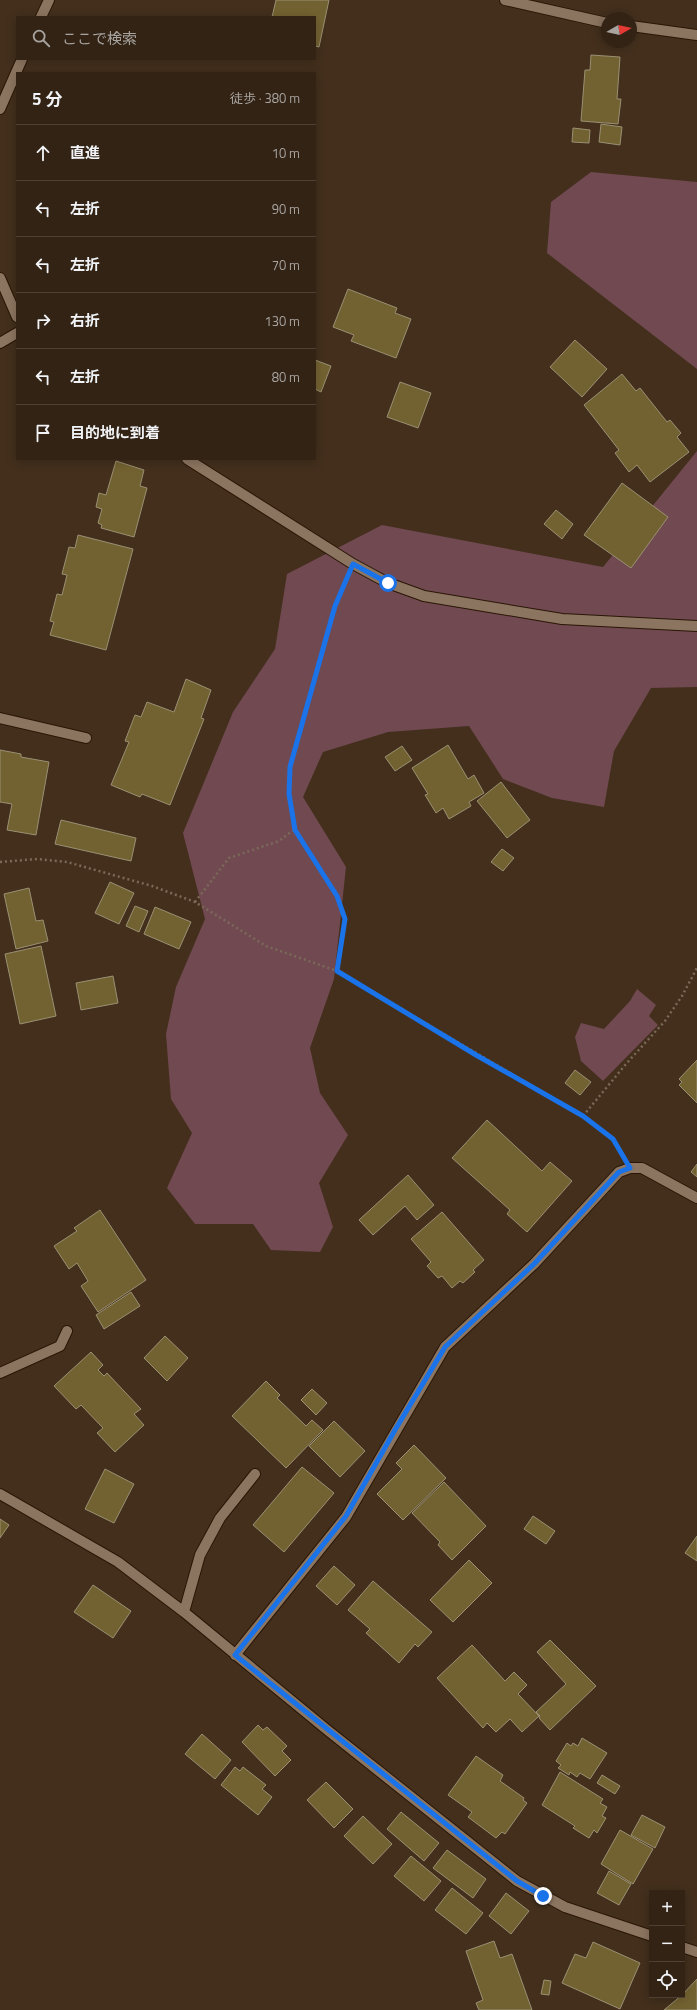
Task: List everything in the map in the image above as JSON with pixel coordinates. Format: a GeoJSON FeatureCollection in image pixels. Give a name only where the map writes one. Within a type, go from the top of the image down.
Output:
{"type":"FeatureCollection","features":[{"type":"Feature","properties":{"kind":"street"},"geometry":{"type":"LineString","coordinates":[[41,16],[49,0]]}},
{"type":"Feature","properties":{"kind":"street"},"geometry":{"type":"LineString","coordinates":[[505,0],[601,22]]}},
{"type":"Feature","properties":{"kind":"street"},"geometry":{"type":"LineString","coordinates":[[637,27],[697,35]]}},
{"type":"Feature","properties":{"kind":"street"},"geometry":{"type":"LineString","coordinates":[[16,72],[22,60]]}},
{"type":"Feature","properties":{"kind":"street"},"geometry":{"type":"LineString","coordinates":[[0,109],[16,73]]}},
{"type":"Feature","properties":{"kind":"street"},"geometry":{"type":"LineString","coordinates":[[0,278],[16,315]]}},
{"type":"Feature","properties":{"kind":"street"},"geometry":{"type":"LineString","coordinates":[[0,343],[16,334]]}},
{"type":"Feature","properties":{"kind":"street"},"geometry":{"type":"LineString","coordinates":[[190,460],[353,564],[388,583],[424,596],[562,619],[697,626]]}},
{"type":"Feature","properties":{"kind":"street"},"geometry":{"type":"LineString","coordinates":[[0,718],[86,738]]}},
{"type":"Feature","properties":{"kind":"street"},"geometry":{"type":"LineString","coordinates":[[235,1655],[346,1516],[445,1347],[534,1264],[619,1172],[630,1168],[642,1168],[697,1198]]}},
{"type":"Feature","properties":{"kind":"street"},"geometry":{"type":"LineString","coordinates":[[0,1373],[60,1346],[67,1331]]}},
{"type":"Feature","properties":{"kind":"street"},"geometry":{"type":"LineString","coordinates":[[184,1612],[200,1555],[220,1518],[255,1474]]}},
{"type":"Feature","properties":{"kind":"street"},"geometry":{"type":"LineString","coordinates":[[0,1494],[118,1562],[184,1612],[235,1655],[517,1881],[565,1907],[649,1935]]}},
{"type":"Feature","properties":{"kind":"street"},"geometry":{"type":"LineString","coordinates":[[685,1948],[697,1952]]}},
{"type":"Feature","properties":{"kind":"path"},"geometry":{"type":"LineString","coordinates":[[337,971],[345,919],[337,896],[295,830],[289,794],[290,767],[335,606],[353,564]]}},
{"type":"Feature","properties":{"kind":"path"},"geometry":{"type":"LineString","coordinates":[[195,902],[229,858],[279,841],[295,830]]}},
{"type":"Feature","properties":{"kind":"path"},"geometry":{"type":"LineString","coordinates":[[0,862],[37,858],[67,862],[152,886],[195,902],[266,946],[337,971],[476,1055],[583,1116],[613,1139],[630,1168]]}},
{"type":"Feature","properties":{"kind":"path"},"geometry":{"type":"LineString","coordinates":[[583,1116],[626,1064],[665,1021],[682,996],[697,968]]}},
{"type":"Feature","properties":{"kind":"shaded area"},"geometry":{"type":"Polygon","coordinates":[[[591,172],[697,182],[697,369],[547,253],[551,202],[591,172]]]}},
{"type":"Feature","properties":{"kind":"shaded area"},"geometry":{"type":"Polygon","coordinates":[[[697,451],[697,687],[651,688],[614,751],[604,807],[552,798],[503,779],[469,726],[388,732],[323,752],[303,797],[346,867],[334,979],[310,1048],[320,1093],[348,1135],[319,1183],[333,1227],[320,1252],[271,1250],[253,1224],[195,1224],[167,1188],[192,1133],[171,1099],[166,1034],[176,987],[205,919],[183,833],[233,712],[275,649],[287,574],[382,525],[603,567],[697,451]]]}},
{"type":"Feature","properties":{"kind":"shaded area"},"geometry":{"type":"Polygon","coordinates":[[[637,989],[656,1005],[649,1016],[658,1025],[603,1081],[581,1061],[575,1037],[581,1023],[604,1029],[630,1001],[637,989]]]}},
{"type":"Feature","properties":{"kind":"building"},"geometry":{"type":"Polygon","coordinates":[[[276,0],[329,0],[319,47],[316,46],[316,16],[272,16],[276,0]]]}},
{"type":"Feature","properties":{"kind":"building"},"geometry":{"type":"Polygon","coordinates":[[[591,55],[620,57],[617,99],[621,99],[618,124],[581,121],[585,70],[590,70],[591,55]]]}},
{"type":"Feature","properties":{"kind":"building"},"geometry":{"type":"Polygon","coordinates":[[[601,124],[622,127],[620,145],[599,142],[601,124]]]}},
{"type":"Feature","properties":{"kind":"building"},"geometry":{"type":"Polygon","coordinates":[[[573,128],[590,130],[589,143],[572,142],[573,128]]]}},
{"type":"Feature","properties":{"kind":"building"},"geometry":{"type":"Polygon","coordinates":[[[348,289],[397,308],[395,313],[411,319],[396,358],[351,341],[354,335],[333,327],[348,289]]]}},
{"type":"Feature","properties":{"kind":"building"},"geometry":{"type":"Polygon","coordinates":[[[575,340],[607,369],[582,397],[550,367],[575,340]]]}},
{"type":"Feature","properties":{"kind":"building"},"geometry":{"type":"Polygon","coordinates":[[[316,360],[331,366],[321,392],[316,390],[316,360]]]}},
{"type":"Feature","properties":{"kind":"building"},"geometry":{"type":"Polygon","coordinates":[[[622,374],[636,391],[640,388],[667,422],[670,420],[681,433],[677,437],[689,452],[650,482],[637,465],[629,472],[615,453],[619,450],[584,405],[622,374]]]}},
{"type":"Feature","properties":{"kind":"building"},"geometry":{"type":"Polygon","coordinates":[[[400,382],[431,393],[418,428],[387,417],[400,382]]]}},
{"type":"Feature","properties":{"kind":"building"},"geometry":{"type":"Polygon","coordinates":[[[116,461],[144,470],[140,486],[147,488],[134,537],[101,528],[102,525],[98,523],[102,509],[96,507],[99,493],[106,495],[116,461]]]}},
{"type":"Feature","properties":{"kind":"building"},"geometry":{"type":"Polygon","coordinates":[[[622,483],[668,517],[631,568],[584,535],[622,483]]]}},
{"type":"Feature","properties":{"kind":"building"},"geometry":{"type":"Polygon","coordinates":[[[556,510],[573,524],[562,539],[544,524],[556,510]]]}},
{"type":"Feature","properties":{"kind":"building"},"geometry":{"type":"Polygon","coordinates":[[[78,535],[133,549],[106,650],[50,635],[54,622],[50,621],[57,594],[62,595],[67,575],[62,574],[69,547],[75,548],[78,535]]]}},
{"type":"Feature","properties":{"kind":"building"},"geometry":{"type":"Polygon","coordinates":[[[186,679],[211,690],[201,718],[204,719],[170,805],[142,794],[140,797],[111,785],[129,742],[125,741],[135,715],[141,717],[147,702],[174,712],[186,679]]]}},
{"type":"Feature","properties":{"kind":"building"},"geometry":{"type":"Polygon","coordinates":[[[448,745],[468,779],[474,775],[484,793],[469,802],[471,806],[449,819],[443,808],[436,813],[425,795],[428,794],[412,768],[448,745]]]}},
{"type":"Feature","properties":{"kind":"building"},"geometry":{"type":"Polygon","coordinates":[[[402,746],[412,760],[395,771],[385,757],[402,746]]]}},
{"type":"Feature","properties":{"kind":"building"},"geometry":{"type":"Polygon","coordinates":[[[0,750],[21,754],[21,757],[49,762],[36,835],[7,830],[12,804],[0,802],[0,750]]]}},
{"type":"Feature","properties":{"kind":"building"},"geometry":{"type":"Polygon","coordinates":[[[501,782],[530,820],[507,838],[477,801],[501,782]]]}},
{"type":"Feature","properties":{"kind":"building"},"geometry":{"type":"Polygon","coordinates":[[[61,820],[136,838],[131,861],[55,844],[61,820]]]}},
{"type":"Feature","properties":{"kind":"building"},"geometry":{"type":"Polygon","coordinates":[[[502,849],[514,858],[503,871],[491,862],[502,849]]]}},
{"type":"Feature","properties":{"kind":"building"},"geometry":{"type":"Polygon","coordinates":[[[110,882],[134,893],[119,924],[95,913],[110,882]]]}},
{"type":"Feature","properties":{"kind":"building"},"geometry":{"type":"Polygon","coordinates":[[[29,888],[36,921],[43,920],[48,941],[16,949],[4,894],[29,888]]]}},
{"type":"Feature","properties":{"kind":"building"},"geometry":{"type":"Polygon","coordinates":[[[135,906],[148,911],[139,932],[126,926],[135,906]]]}},
{"type":"Feature","properties":{"kind":"building"},"geometry":{"type":"Polygon","coordinates":[[[155,907],[191,922],[179,949],[144,934],[155,907]]]}},
{"type":"Feature","properties":{"kind":"building"},"geometry":{"type":"Polygon","coordinates":[[[41,946],[56,1016],[20,1024],[5,954],[41,946]]]}},
{"type":"Feature","properties":{"kind":"building"},"geometry":{"type":"Polygon","coordinates":[[[113,976],[118,1003],[81,1010],[76,983],[113,976]]]}},
{"type":"Feature","properties":{"kind":"building"},"geometry":{"type":"Polygon","coordinates":[[[697,1060],[697,1103],[679,1085],[682,1082],[679,1079],[697,1060]]]}},
{"type":"Feature","properties":{"kind":"building"},"geometry":{"type":"Polygon","coordinates":[[[575,1070],[591,1082],[580,1095],[565,1083],[575,1070]]]}},
{"type":"Feature","properties":{"kind":"building"},"geometry":{"type":"Polygon","coordinates":[[[487,1120],[542,1171],[550,1162],[572,1181],[527,1232],[507,1214],[510,1210],[452,1158],[487,1120]]]}},
{"type":"Feature","properties":{"kind":"building"},"geometry":{"type":"Polygon","coordinates":[[[697,1164],[697,1177],[691,1172],[697,1164]]]}},
{"type":"Feature","properties":{"kind":"building"},"geometry":{"type":"Polygon","coordinates":[[[408,1175],[434,1205],[417,1220],[405,1206],[373,1235],[359,1220],[408,1175]]]}},
{"type":"Feature","properties":{"kind":"building"},"geometry":{"type":"Polygon","coordinates":[[[100,1210],[146,1280],[98,1312],[81,1286],[88,1281],[77,1263],[69,1269],[54,1246],[77,1231],[74,1228],[100,1210]]]}},
{"type":"Feature","properties":{"kind":"building"},"geometry":{"type":"Polygon","coordinates":[[[442,1212],[484,1260],[473,1270],[475,1272],[463,1283],[460,1281],[452,1288],[442,1276],[438,1278],[427,1266],[431,1262],[411,1239],[442,1212]]]}},
{"type":"Feature","properties":{"kind":"building"},"geometry":{"type":"Polygon","coordinates":[[[131,1292],[140,1306],[104,1329],[96,1315],[131,1292]]]}},
{"type":"Feature","properties":{"kind":"building"},"geometry":{"type":"Polygon","coordinates":[[[165,1336],[188,1358],[167,1381],[144,1358],[165,1336]]]}},
{"type":"Feature","properties":{"kind":"building"},"geometry":{"type":"Polygon","coordinates":[[[91,1352],[103,1365],[98,1370],[104,1376],[107,1373],[141,1409],[134,1414],[144,1425],[115,1452],[97,1433],[103,1428],[81,1405],[76,1409],[54,1386],[91,1352]]]}},
{"type":"Feature","properties":{"kind":"building"},"geometry":{"type":"Polygon","coordinates":[[[266,1381],[280,1395],[277,1398],[306,1426],[312,1420],[323,1430],[286,1468],[232,1416],[266,1381]]]}},
{"type":"Feature","properties":{"kind":"building"},"geometry":{"type":"Polygon","coordinates":[[[312,1389],[327,1403],[316,1415],[301,1400],[312,1389]]]}},
{"type":"Feature","properties":{"kind":"building"},"geometry":{"type":"Polygon","coordinates":[[[334,1421],[365,1451],[340,1477],[309,1446],[334,1421]]]}},
{"type":"Feature","properties":{"kind":"building"},"geometry":{"type":"Polygon","coordinates":[[[414,1445],[446,1478],[403,1520],[377,1494],[402,1469],[396,1463],[414,1445]]]}},
{"type":"Feature","properties":{"kind":"building"},"geometry":{"type":"Polygon","coordinates":[[[302,1467],[334,1493],[284,1552],[253,1525],[302,1467]]]}},
{"type":"Feature","properties":{"kind":"building"},"geometry":{"type":"Polygon","coordinates":[[[105,1469],[134,1484],[114,1523],[85,1509],[105,1469]]]}},
{"type":"Feature","properties":{"kind":"building"},"geometry":{"type":"Polygon","coordinates":[[[444,1482],[486,1526],[452,1560],[438,1545],[440,1542],[412,1513],[444,1482]]]}},
{"type":"Feature","properties":{"kind":"building"},"geometry":{"type":"Polygon","coordinates":[[[533,1516],[555,1531],[546,1544],[524,1529],[533,1516]]]}},
{"type":"Feature","properties":{"kind":"building"},"geometry":{"type":"Polygon","coordinates":[[[0,1519],[9,1525],[0,1538],[0,1519]]]}},
{"type":"Feature","properties":{"kind":"building"},"geometry":{"type":"Polygon","coordinates":[[[697,1536],[697,1561],[685,1553],[697,1536]]]}},
{"type":"Feature","properties":{"kind":"building"},"geometry":{"type":"Polygon","coordinates":[[[469,1560],[492,1583],[453,1622],[430,1600],[469,1560]]]}},
{"type":"Feature","properties":{"kind":"building"},"geometry":{"type":"Polygon","coordinates":[[[334,1566],[355,1585],[337,1605],[316,1586],[334,1566]]]}},
{"type":"Feature","properties":{"kind":"building"},"geometry":{"type":"Polygon","coordinates":[[[373,1581],[432,1632],[418,1647],[415,1644],[399,1663],[366,1633],[370,1629],[348,1610],[373,1581]]]}},
{"type":"Feature","properties":{"kind":"building"},"geometry":{"type":"Polygon","coordinates":[[[93,1585],[131,1611],[113,1638],[74,1612],[93,1585]]]}},
{"type":"Feature","properties":{"kind":"building"},"geometry":{"type":"Polygon","coordinates":[[[550,1640],[596,1686],[550,1730],[539,1718],[540,1716],[536,1712],[566,1684],[537,1652],[550,1640]]]}},
{"type":"Feature","properties":{"kind":"building"},"geometry":{"type":"Polygon","coordinates":[[[472,1645],[505,1681],[514,1672],[527,1685],[518,1694],[539,1716],[522,1732],[510,1719],[496,1732],[487,1723],[483,1728],[437,1678],[472,1645]]]}},
{"type":"Feature","properties":{"kind":"building"},"geometry":{"type":"Polygon","coordinates":[[[258,1725],[263,1730],[267,1727],[287,1746],[282,1751],[291,1760],[275,1776],[242,1742],[258,1725]]]}},
{"type":"Feature","properties":{"kind":"building"},"geometry":{"type":"Polygon","coordinates":[[[202,1734],[231,1760],[215,1779],[185,1754],[202,1734]]]}},
{"type":"Feature","properties":{"kind":"building"},"geometry":{"type":"Polygon","coordinates":[[[582,1738],[607,1753],[590,1779],[580,1773],[577,1777],[570,1772],[569,1775],[558,1768],[561,1765],[556,1761],[567,1743],[571,1746],[573,1743],[578,1746],[582,1738]]]}},
{"type":"Feature","properties":{"kind":"building"},"geometry":{"type":"Polygon","coordinates":[[[476,1756],[503,1775],[500,1781],[524,1798],[523,1800],[527,1803],[505,1834],[502,1832],[496,1838],[468,1817],[472,1812],[448,1795],[476,1756]]]}},
{"type":"Feature","properties":{"kind":"building"},"geometry":{"type":"Polygon","coordinates":[[[235,1767],[240,1771],[243,1767],[266,1785],[262,1789],[272,1797],[258,1815],[221,1785],[235,1767]]]}},
{"type":"Feature","properties":{"kind":"building"},"geometry":{"type":"Polygon","coordinates":[[[560,1772],[603,1799],[600,1803],[607,1807],[602,1816],[606,1818],[597,1833],[594,1830],[589,1838],[573,1828],[575,1826],[542,1805],[560,1772]]]}},
{"type":"Feature","properties":{"kind":"building"},"geometry":{"type":"Polygon","coordinates":[[[602,1775],[620,1786],[615,1794],[597,1783],[602,1775]]]}},
{"type":"Feature","properties":{"kind":"building"},"geometry":{"type":"Polygon","coordinates":[[[326,1782],[353,1809],[334,1828],[307,1800],[326,1782]]]}},
{"type":"Feature","properties":{"kind":"building"},"geometry":{"type":"Polygon","coordinates":[[[401,1812],[439,1843],[424,1861],[387,1829],[401,1812]]]}},
{"type":"Feature","properties":{"kind":"building"},"geometry":{"type":"Polygon","coordinates":[[[642,1815],[665,1827],[655,1848],[631,1835],[642,1815]]]}},
{"type":"Feature","properties":{"kind":"building"},"geometry":{"type":"Polygon","coordinates":[[[363,1816],[392,1844],[373,1864],[344,1836],[363,1816]]]}},
{"type":"Feature","properties":{"kind":"building"},"geometry":{"type":"Polygon","coordinates":[[[620,1830],[653,1849],[633,1884],[601,1864],[620,1830]]]}},
{"type":"Feature","properties":{"kind":"building"},"geometry":{"type":"Polygon","coordinates":[[[447,1850],[486,1879],[473,1898],[433,1868],[447,1850]]]}},
{"type":"Feature","properties":{"kind":"building"},"geometry":{"type":"Polygon","coordinates":[[[411,1856],[441,1881],[424,1901],[394,1876],[411,1856]]]}},
{"type":"Feature","properties":{"kind":"building"},"geometry":{"type":"Polygon","coordinates":[[[609,1871],[631,1884],[619,1905],[597,1893],[609,1871]]]}},
{"type":"Feature","properties":{"kind":"building"},"geometry":{"type":"Polygon","coordinates":[[[452,1888],[483,1913],[466,1934],[435,1910],[452,1888]]]}},
{"type":"Feature","properties":{"kind":"building"},"geometry":{"type":"Polygon","coordinates":[[[506,1893],[529,1911],[511,1934],[489,1916],[506,1893]]]}},
{"type":"Feature","properties":{"kind":"building"},"geometry":{"type":"Polygon","coordinates":[[[494,1941],[500,1958],[512,1954],[532,2010],[479,2010],[476,2003],[483,2000],[466,1951],[494,1941]]]}},
{"type":"Feature","properties":{"kind":"building"},"geometry":{"type":"Polygon","coordinates":[[[593,1942],[640,1963],[620,2009],[562,1983],[575,1954],[586,1958],[593,1942]]]}},
{"type":"Feature","properties":{"kind":"building"},"geometry":{"type":"Polygon","coordinates":[[[697,1979],[697,2010],[664,2010],[678,1998],[685,1998],[685,1992],[697,1979]]]}},
{"type":"Feature","properties":{"kind":"building"},"geometry":{"type":"Polygon","coordinates":[[[544,1980],[551,1981],[549,1995],[541,1994],[544,1980]]]}},
{"type":"Feature","properties":{"kind":"route"},"geometry":{"type":"LineString","coordinates":[[388,583],[353,564],[335,606],[290,767],[289,794],[295,830],[318,863],[337,896],[345,919],[337,971],[476,1055],[583,1116],[613,1139],[630,1168],[619,1172],[534,1264],[445,1347],[346,1516],[235,1655],[517,1881],[543,1896]]}}]}
